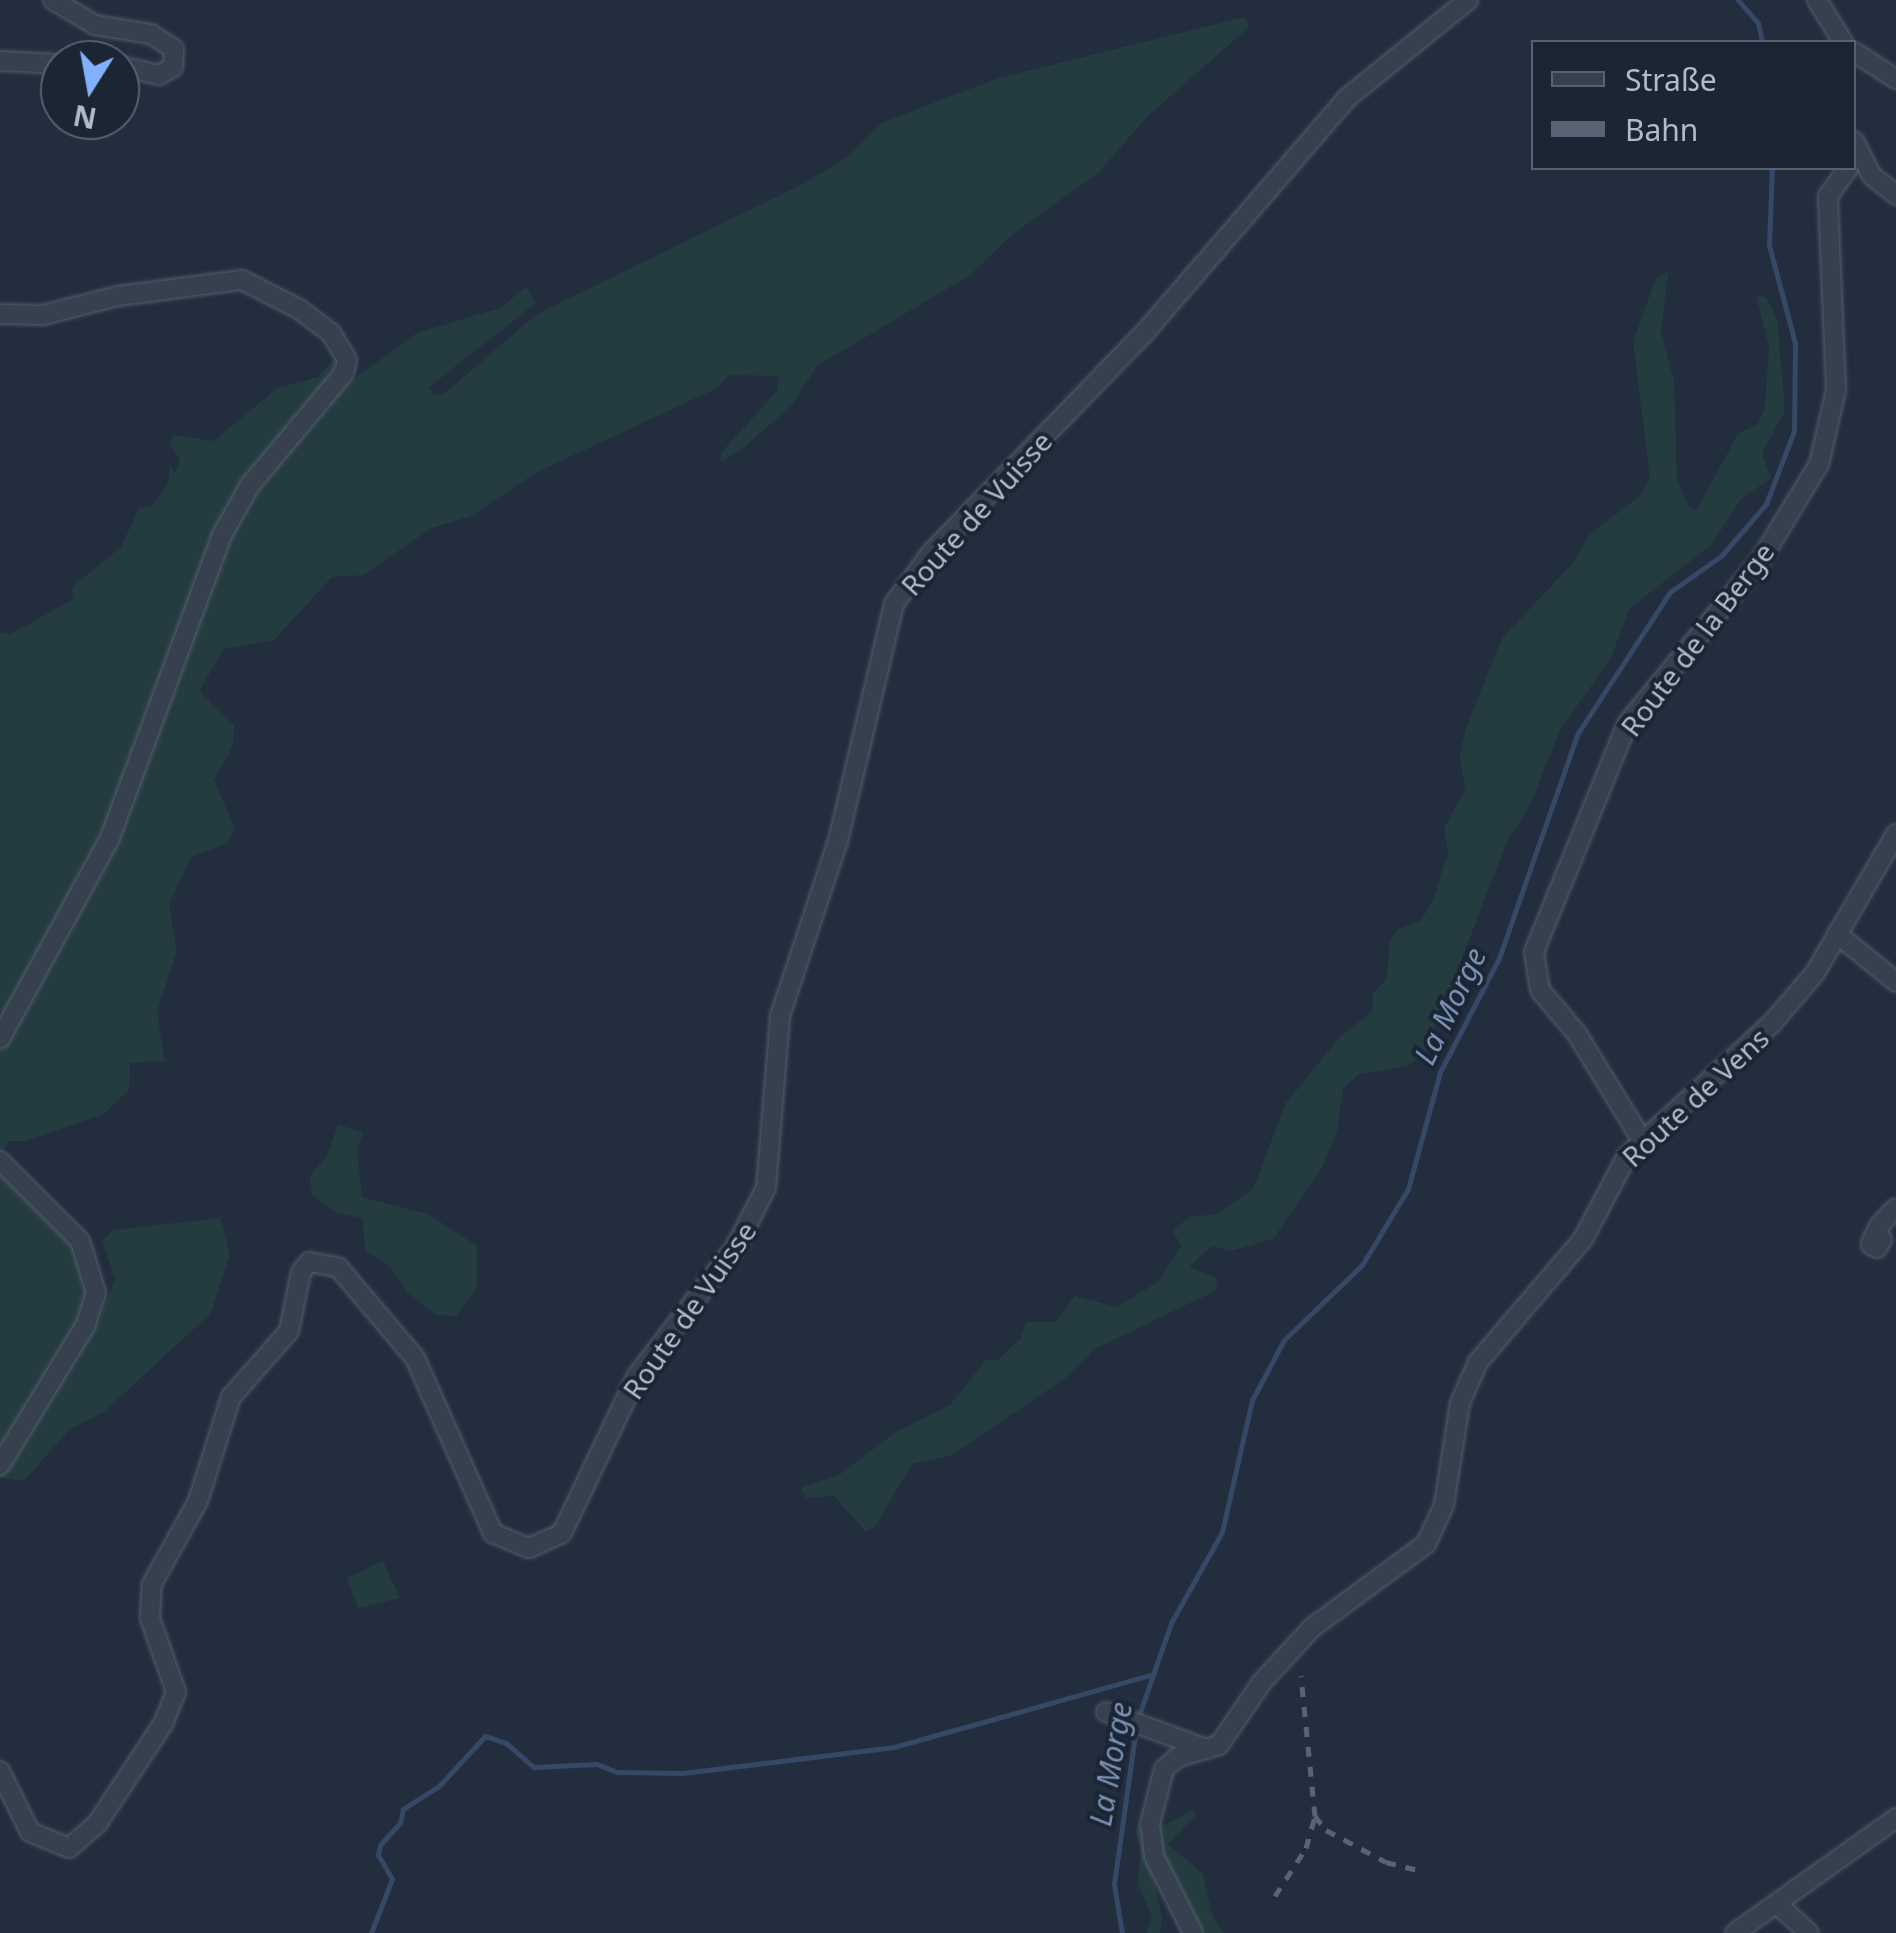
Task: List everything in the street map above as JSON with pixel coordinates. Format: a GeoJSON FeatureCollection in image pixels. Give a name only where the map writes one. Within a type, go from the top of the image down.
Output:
{"type":"FeatureCollection","features":[{"type":"Feature","properties":{"kind":"street"},"geometry":{"type":"LineString","coordinates":[[53,0],[95,24],[151,34],[174,49],[173,66],[159,75],[140,71]]}},
{"type":"Feature","properties":{"kind":"street","name":"Route de Vuisse"},"geometry":{"type":"LineString","coordinates":[[0,1771],[36,1838],[56,1848],[75,1846],[98,1824],[167,1718],[176,1692],[150,1618],[155,1574],[198,1501],[231,1397],[290,1331],[301,1272],[310,1262],[338,1266],[415,1358],[493,1533],[529,1548],[562,1533],[638,1376],[736,1246],[766,1188],[780,1016],[838,841],[894,604],[932,553],[1146,331],[1346,98],[1468,0]]}},
{"type":"Feature","properties":{"kind":"street"},"geometry":{"type":"LineString","coordinates":[[1817,0],[1842,40]]}},
{"type":"Feature","properties":{"kind":"street"},"geometry":{"type":"LineString","coordinates":[[1856,52],[1896,78]]}},
{"type":"Feature","properties":{"kind":"street"},"geometry":{"type":"LineString","coordinates":[[0,61],[40,63]]}},
{"type":"Feature","properties":{"kind":"street"},"geometry":{"type":"LineString","coordinates":[[1856,165],[1891,191]]}},
{"type":"Feature","properties":{"kind":"street","name":"Route de la Berge"},"geometry":{"type":"LineString","coordinates":[[1643,1142],[1577,1034],[1540,990],[1534,952],[1627,724],[1760,560],[1819,464],[1836,390],[1826,216],[1832,184],[1848,170]]}},
{"type":"Feature","properties":{"kind":"street"},"geometry":{"type":"LineString","coordinates":[[0,314],[43,315],[118,296],[242,280],[300,308],[331,333],[348,360],[344,373],[250,485],[222,535],[110,838],[0,1040]]}},
{"type":"Feature","properties":{"kind":"street","name":"Route de Vens"},"geometry":{"type":"LineString","coordinates":[[1193,1933],[1154,1856],[1150,1824],[1164,1769],[1178,1757],[1206,1749],[1228,1736],[1262,1682],[1303,1638],[1426,1544],[1444,1504],[1460,1403],[1478,1362],[1583,1239],[1600,1214],[1612,1176],[1643,1142],[1774,1022],[1837,934],[1896,834]]}},
{"type":"Feature","properties":{"kind":"street"},"geometry":{"type":"LineString","coordinates":[[1837,934],[1896,982]]}},
{"type":"Feature","properties":{"kind":"street"},"geometry":{"type":"LineString","coordinates":[[0,1161],[80,1241],[96,1293],[85,1326],[0,1465]]}},
{"type":"Feature","properties":{"kind":"street"},"geometry":{"type":"LineString","coordinates":[[1877,1232],[1896,1208]]}},
{"type":"Feature","properties":{"kind":"street"},"geometry":{"type":"LineString","coordinates":[[1112,1715],[1206,1749]]}},
{"type":"Feature","properties":{"kind":"street"},"geometry":{"type":"LineString","coordinates":[[1735,1933],[1896,1818]]}},
{"type":"Feature","properties":{"kind":"street"},"geometry":{"type":"LineString","coordinates":[[1777,1904],[1809,1933]]}},
{"type":"Feature","properties":{"kind":"green space"},"geometry":{"type":"Polygon","coordinates":[[[1245,17],[1249,27],[1147,117],[1099,172],[1013,234],[970,275],[817,366],[791,406],[740,451],[721,462],[721,453],[777,391],[779,376],[730,375],[715,389],[537,472],[471,516],[431,528],[364,575],[332,577],[274,640],[224,649],[199,691],[234,725],[233,746],[214,780],[235,829],[226,844],[192,856],[169,904],[177,951],[157,1012],[165,1061],[130,1063],[129,1090],[104,1114],[26,1141],[8,1141],[0,1159],[0,632],[11,634],[73,599],[72,587],[121,547],[139,508],[152,506],[168,484],[170,466],[175,473],[180,461],[169,443],[174,435],[214,441],[277,388],[318,377],[335,358],[333,383],[345,385],[417,333],[500,308],[526,287],[536,303],[429,387],[434,395],[445,393],[537,314],[805,183],[848,156],[883,122],[999,78],[1245,17]]]}},
{"type":"Feature","properties":{"kind":"green space"},"geometry":{"type":"Polygon","coordinates":[[[1668,272],[1661,333],[1674,381],[1677,478],[1688,505],[1696,511],[1738,434],[1758,424],[1765,407],[1769,346],[1756,296],[1766,297],[1777,319],[1785,411],[1762,453],[1771,478],[1741,499],[1712,544],[1629,609],[1611,658],[1560,730],[1529,808],[1508,839],[1426,1051],[1408,1066],[1359,1074],[1343,1089],[1337,1131],[1321,1169],[1273,1239],[1231,1251],[1212,1246],[1189,1267],[1216,1277],[1217,1290],[1095,1349],[1064,1379],[952,1455],[912,1464],[875,1527],[865,1531],[834,1496],[806,1498],[801,1488],[839,1475],[896,1432],[950,1405],[986,1360],[998,1360],[1021,1338],[1026,1322],[1056,1322],[1075,1296],[1117,1307],[1159,1281],[1181,1246],[1173,1231],[1189,1217],[1217,1214],[1253,1189],[1286,1103],[1340,1037],[1372,1012],[1373,993],[1386,980],[1390,941],[1398,929],[1420,922],[1433,900],[1448,853],[1444,828],[1466,788],[1459,757],[1467,725],[1502,638],[1573,563],[1589,535],[1642,494],[1650,478],[1633,342],[1656,278],[1668,272]]]}},
{"type":"Feature","properties":{"kind":"green space"},"geometry":{"type":"Polygon","coordinates":[[[338,1124],[363,1133],[357,1149],[362,1197],[428,1214],[477,1246],[477,1288],[456,1316],[436,1315],[407,1292],[390,1266],[366,1252],[362,1218],[337,1213],[312,1195],[310,1176],[327,1156],[338,1124]]]}},
{"type":"Feature","properties":{"kind":"green space"},"geometry":{"type":"Polygon","coordinates":[[[0,1170],[74,1247],[88,1275],[97,1327],[115,1279],[102,1241],[113,1230],[220,1218],[230,1254],[211,1313],[104,1412],[69,1430],[24,1481],[0,1478],[0,1170]]]}},
{"type":"Feature","properties":{"kind":"green space"},"geometry":{"type":"Polygon","coordinates":[[[383,1561],[400,1598],[358,1608],[347,1578],[383,1561]]]}},
{"type":"Feature","properties":{"kind":"green space"},"geometry":{"type":"Polygon","coordinates":[[[1194,1809],[1196,1815],[1168,1844],[1203,1874],[1213,1918],[1224,1933],[1187,1933],[1151,1867],[1162,1918],[1160,1933],[1146,1933],[1152,1917],[1137,1883],[1141,1851],[1135,1830],[1140,1824],[1165,1825],[1194,1809]]]}},
{"type":"Feature","properties":{"kind":"waterway","name":"La Morge"},"geometry":{"type":"LineString","coordinates":[[1738,0],[1758,23],[1762,40]]}},
{"type":"Feature","properties":{"kind":"waterway","name":"La Morge"},"geometry":{"type":"LineString","coordinates":[[1138,1718],[1171,1623],[1222,1532],[1252,1400],[1284,1340],[1362,1265],[1408,1189],[1440,1072],[1499,958],[1578,733],[1670,592],[1721,556],[1766,504],[1794,431],[1795,343],[1769,245],[1772,170]]}},
{"type":"Feature","properties":{"kind":"waterway"},"geometry":{"type":"LineString","coordinates":[[371,1933],[392,1879],[378,1855],[380,1845],[400,1823],[403,1809],[439,1786],[485,1736],[506,1743],[534,1767],[597,1764],[617,1772],[683,1773],[894,1747],[1154,1674]]}},
{"type":"Feature","properties":{"kind":"waterway","name":"La Morge"},"geometry":{"type":"LineString","coordinates":[[1122,1933],[1114,1884],[1136,1728]]}},
{"type":"Feature","properties":{"kind":"railway"},"geometry":{"type":"LineString","coordinates":[[1275,1896],[1306,1848],[1315,1816],[1301,1676]]}},
{"type":"Feature","properties":{"kind":"railway"},"geometry":{"type":"LineString","coordinates":[[1315,1816],[1326,1830],[1386,1862],[1422,1871]]}}]}
